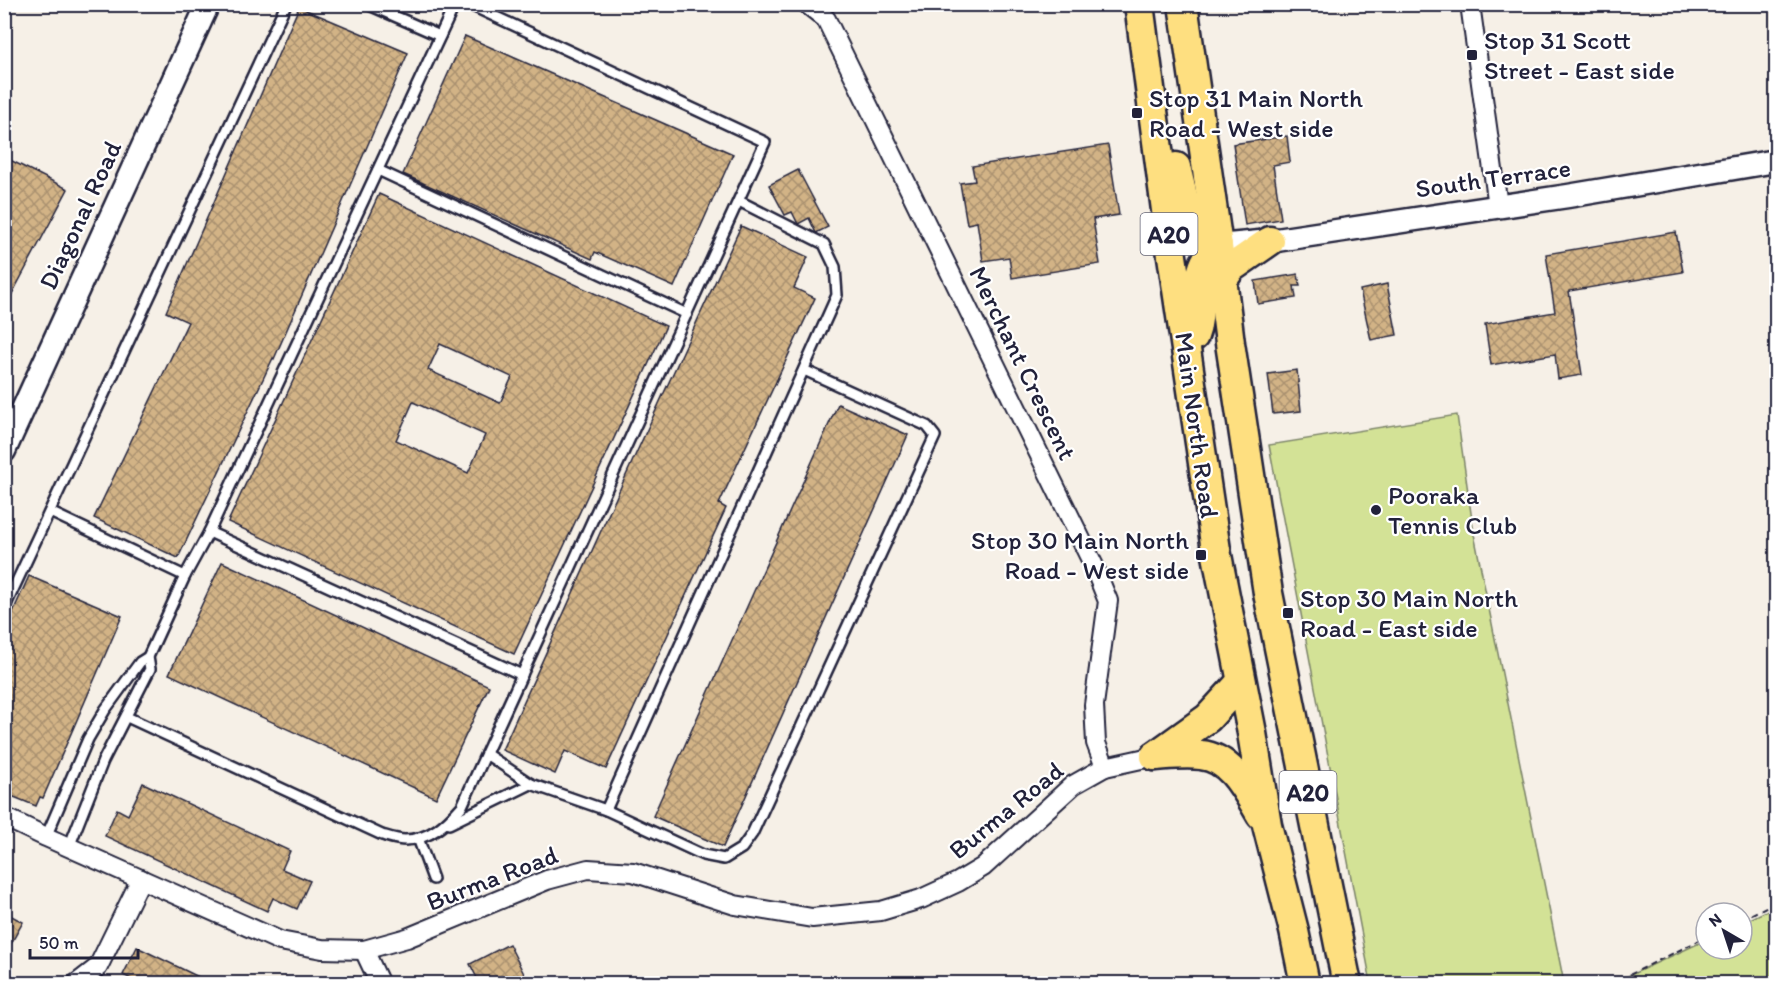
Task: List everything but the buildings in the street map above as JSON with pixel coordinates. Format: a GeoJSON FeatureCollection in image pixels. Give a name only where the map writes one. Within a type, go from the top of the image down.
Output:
{"type":"FeatureCollection","features":[{"type":"Feature","properties":{"kind":"highway","name":"Main North Road"},"geometry":{"type":"LineString","coordinates":[[1139,4],[1214,534],[1267,825],[1305,984]]}},
{"type":"Feature","properties":{"kind":"highway","name":"Main North Road"},"geometry":{"type":"LineString","coordinates":[[1183,4],[1230,343],[1268,593],[1347,984]]}},
{"type":"Feature","properties":{"kind":"highway"},"geometry":{"type":"LineString","coordinates":[[1153,112],[1178,172],[1186,209],[1205,239],[1218,246],[1208,256],[1202,268],[1198,328],[1187,356]]}},
{"type":"Feature","properties":{"kind":"highway"},"geometry":{"type":"LineString","coordinates":[[1222,281],[1232,268],[1270,241]]}},
{"type":"Feature","properties":{"kind":"highway"},"geometry":{"type":"LineString","coordinates":[[1155,756],[1208,718],[1241,682]]}},
{"type":"Feature","properties":{"kind":"highway"},"geometry":{"type":"LineString","coordinates":[[1155,756],[1204,755],[1221,761],[1238,778],[1267,825]]}},
{"type":"Feature","properties":{"kind":"street","name":"Diagonal Road"},"geometry":{"type":"LineString","coordinates":[[4,451],[208,4]]}},
{"type":"Feature","properties":{"kind":"street","name":"Merchant Crescent"},"geometry":{"type":"LineString","coordinates":[[807,4],[826,19],[1094,564],[1108,601],[1094,705],[1096,743],[1106,767]]}},
{"type":"Feature","properties":{"kind":"street"},"geometry":{"type":"LineString","coordinates":[[1470,4],[1498,206]]}},
{"type":"Feature","properties":{"kind":"street","name":"South Terrace"},"geometry":{"type":"LineString","coordinates":[[1218,246],[1270,241],[1568,196],[1776,161]]}},
{"type":"Feature","properties":{"kind":"street","name":"Burma Road"},"geometry":{"type":"LineString","coordinates":[[4,817],[280,942],[322,949],[364,950],[417,934],[547,880],[588,869],[633,872],[735,905],[812,918],[880,911],[921,899],[958,882],[983,867],[1073,785],[1106,767],[1155,756]]}},
{"type":"Feature","properties":{"kind":"street"},"geometry":{"type":"LineString","coordinates":[[76,984],[98,967],[141,879]]}},
{"type":"Feature","properties":{"kind":"street"},"geometry":{"type":"LineString","coordinates":[[364,950],[380,984]]}},
{"type":"Feature","properties":{"kind":"lane"},"geometry":{"type":"LineString","coordinates":[[4,609],[286,4]]}},
{"type":"Feature","properties":{"kind":"lane"},"geometry":{"type":"LineString","coordinates":[[367,4],[440,36]]}},
{"type":"Feature","properties":{"kind":"lane"},"geometry":{"type":"LineString","coordinates":[[46,837],[87,739],[140,662],[148,657],[185,576],[209,532],[455,4]]}},
{"type":"Feature","properties":{"kind":"lane"},"geometry":{"type":"LineString","coordinates":[[443,827],[462,806],[765,142],[468,4]]}},
{"type":"Feature","properties":{"kind":"lane"},"geometry":{"type":"LineString","coordinates":[[378,170],[687,314]]}},
{"type":"Feature","properties":{"kind":"lane"},"geometry":{"type":"LineString","coordinates":[[606,810],[837,295],[835,267],[824,244],[739,201]]}},
{"type":"Feature","properties":{"kind":"lane"},"geometry":{"type":"LineString","coordinates":[[486,754],[531,784],[606,810],[703,855],[724,859],[742,848],[752,834],[934,436],[927,426],[804,370]]}},
{"type":"Feature","properties":{"kind":"lane"},"geometry":{"type":"LineString","coordinates":[[50,512],[185,576]]}},
{"type":"Feature","properties":{"kind":"lane"},"geometry":{"type":"LineString","coordinates":[[209,532],[522,675]]}},
{"type":"Feature","properties":{"kind":"lane"},"geometry":{"type":"LineString","coordinates":[[69,847],[103,761],[150,669],[148,657]]}},
{"type":"Feature","properties":{"kind":"lane"},"geometry":{"type":"LineString","coordinates":[[127,717],[382,835],[405,840],[418,838],[443,827],[531,784]]}},
{"type":"Feature","properties":{"kind":"lane"},"geometry":{"type":"LineString","coordinates":[[418,838],[434,879]]}},
{"type":"Feature","properties":{"kind":"path"},"geometry":{"type":"LineString","coordinates":[[1754,913],[1776,902]]}},
{"type":"Feature","properties":{"kind":"path"},"geometry":{"type":"LineString","coordinates":[[1611,984],[1694,943]]}},
{"type":"Feature","properties":{"kind":"green space"},"geometry":{"type":"Polygon","coordinates":[[[1457,415],[1474,534],[1564,983],[1371,983],[1269,445],[1457,415]]]}},
{"type":"Feature","properties":{"kind":"green space"},"geometry":{"type":"Polygon","coordinates":[[[1776,906],[1776,983],[1613,983],[1694,946],[1694,961],[1754,961],[1754,917],[1776,906]]]}},
{"type":"Feature","properties":{"kind":"place","name":"Stop 31 Scott Street - East side"},"geometry":{"type":"Point","coordinates":[1472,55]}},
{"type":"Feature","properties":{"kind":"place","name":"Stop 31 Main North Road - West side"},"geometry":{"type":"Point","coordinates":[1137,113]}},
{"type":"Feature","properties":{"kind":"place","name":"Pooraka Tennis Club"},"geometry":{"type":"Point","coordinates":[1376,510]}},
{"type":"Feature","properties":{"kind":"place","name":"Stop 30 Main North Road - West side"},"geometry":{"type":"Point","coordinates":[1201,555]}},
{"type":"Feature","properties":{"kind":"place","name":"Stop 30 Main North Road - East side"},"geometry":{"type":"Point","coordinates":[1288,613]}}]}
